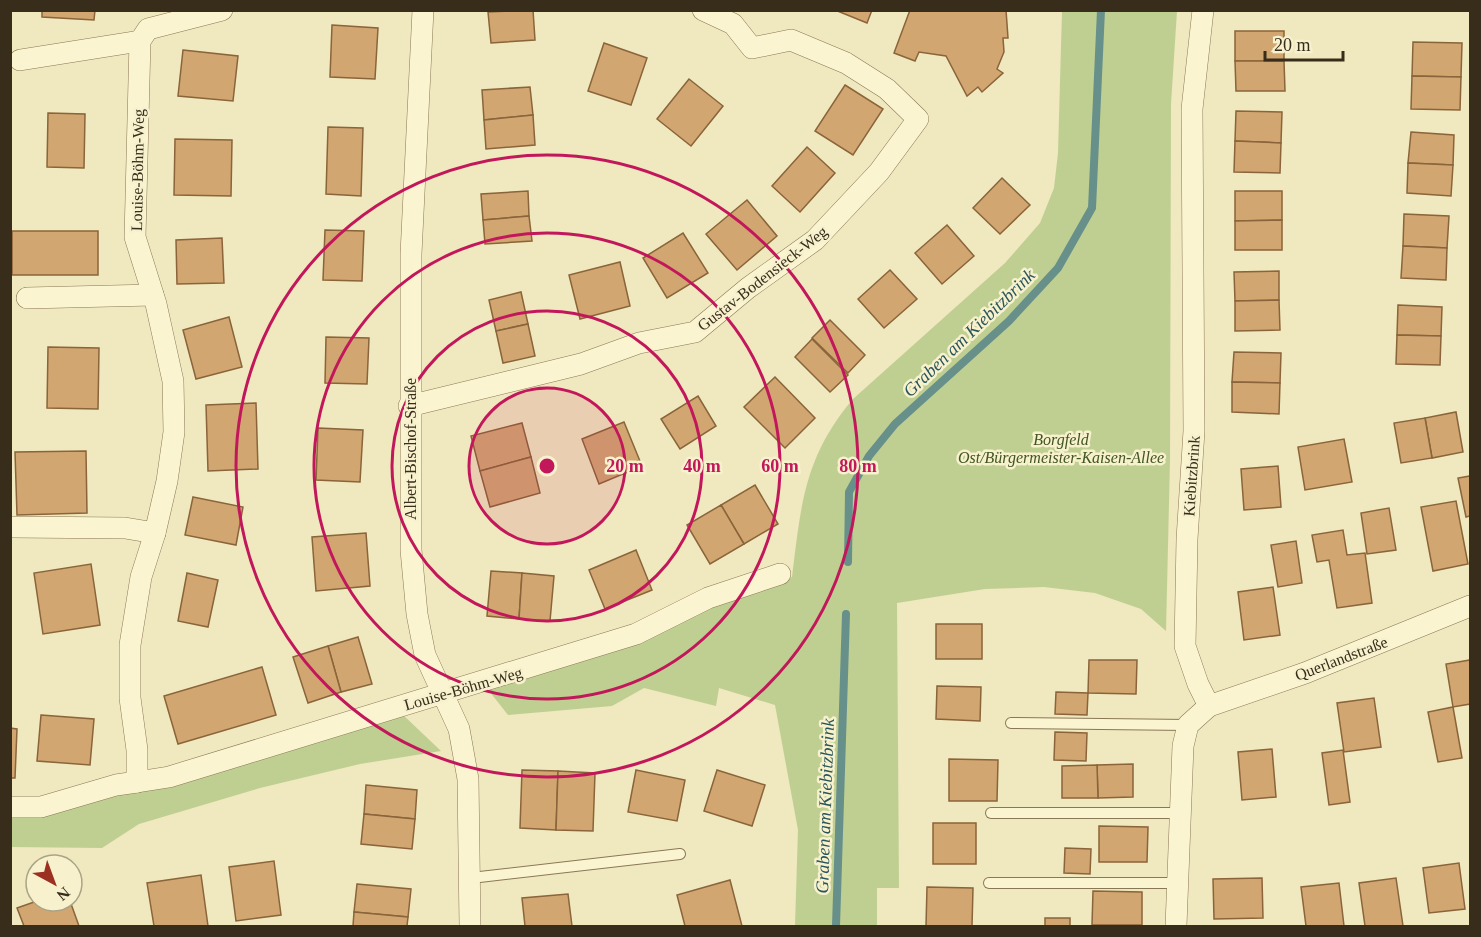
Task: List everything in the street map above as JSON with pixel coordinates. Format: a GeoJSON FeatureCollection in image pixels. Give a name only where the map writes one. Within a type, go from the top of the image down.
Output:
{"type":"FeatureCollection","features":[{"type":"Feature","properties":{"kind":"street"},"geometry":{"type":"LineString","coordinates":[[20,60],[140,41],[148,29],[222,10]]}},
{"type":"Feature","properties":{"kind":"street","name":"Albert-Bischof-Straße"},"geometry":{"type":"LineString","coordinates":[[423,10],[411,254],[409,406],[411,550],[417,614],[425,655],[459,729],[468,779],[470,927]]}},
{"type":"Feature","properties":{"kind":"street","name":"Gustav-Bodensieck-Weg"},"geometry":{"type":"LineString","coordinates":[[409,406],[581,364],[639,343],[695,332],[748,288],[815,240],[879,172],[918,119],[887,89],[846,63],[791,40],[752,48],[733,24],[703,10]]}},
{"type":"Feature","properties":{"kind":"street","name":"Kiebitzbrink"},"geometry":{"type":"LineString","coordinates":[[1203,10],[1192,109],[1194,431],[1187,539],[1185,646],[1198,684],[1209,706]]}},
{"type":"Feature","properties":{"kind":"street","name":"Louise-Böhm-Weg"},"geometry":{"type":"LineString","coordinates":[[138,782],[137,750],[130,698],[130,645],[141,577],[155,533],[167,482],[174,432],[173,381],[153,295],[135,237],[140,41]]}},
{"type":"Feature","properties":{"kind":"street"},"geometry":{"type":"LineString","coordinates":[[27,298],[153,295]]}},
{"type":"Feature","properties":{"kind":"street"},"geometry":{"type":"LineString","coordinates":[[13,527],[125,528],[155,533]]}},
{"type":"Feature","properties":{"kind":"street","name":"Louise-Böhm-Weg"},"geometry":{"type":"LineString","coordinates":[[10,807],[40,807],[116,785],[170,777],[636,634],[708,598],[780,574]]}},
{"type":"Feature","properties":{"kind":"street","name":"Querlandstraße"},"geometry":{"type":"LineString","coordinates":[[1209,706],[1305,673],[1470,606]]}},
{"type":"Feature","properties":{"kind":"street"},"geometry":{"type":"LineString","coordinates":[[1176,927],[1183,746],[1188,725],[1209,706]]}},
{"type":"Feature","properties":{"kind":"lane"},"geometry":{"type":"LineString","coordinates":[[1011,723],[1188,725]]}},
{"type":"Feature","properties":{"kind":"lane"},"geometry":{"type":"LineString","coordinates":[[991,813],[1179,813]]}},
{"type":"Feature","properties":{"kind":"lane"},"geometry":{"type":"LineString","coordinates":[[471,878],[680,854]]}},
{"type":"Feature","properties":{"kind":"lane"},"geometry":{"type":"LineString","coordinates":[[989,883],[1176,883]]}},
{"type":"Feature","properties":{"kind":"green space","name":"Borgfeld Ost/Bürgermeister-Kaisen-Allee"},"geometry":{"type":"Polygon","coordinates":[[[1062,11],[1177,11],[1171,104],[1170,460],[1166,631],[1141,609],[1095,593],[1044,587],[985,589],[897,603],[899,888],[877,888],[877,926],[795,926],[798,830],[775,705],[719,688],[716,706],[644,688],[612,706],[508,715],[486,687],[710,604],[792,577],[798,527],[808,483],[824,441],[837,420],[853,399],[1005,263],[1040,223],[1054,188],[1058,153],[1062,11]]]}},
{"type":"Feature","properties":{"kind":"green space"},"geometry":{"type":"Polygon","coordinates":[[[401,713],[441,751],[360,764],[260,788],[139,824],[102,848],[11,847],[11,815],[401,713]]]}},
{"type":"Feature","properties":{"kind":"building"},"geometry":{"type":"Polygon","coordinates":[[[42,10],[95,10],[94,20],[42,17],[42,10]]]}},
{"type":"Feature","properties":{"kind":"building"},"geometry":{"type":"Polygon","coordinates":[[[533,10],[535,40],[491,43],[488,12],[533,10]]]}},
{"type":"Feature","properties":{"kind":"building"},"geometry":{"type":"Polygon","coordinates":[[[835,10],[872,10],[867,23],[835,10]]]}},
{"type":"Feature","properties":{"kind":"building"},"geometry":{"type":"Polygon","coordinates":[[[910,10],[1006,10],[1008,38],[1003,38],[1004,52],[997,69],[1003,73],[982,92],[978,87],[967,96],[946,56],[919,52],[915,61],[894,53],[910,10]]]}},
{"type":"Feature","properties":{"kind":"building"},"geometry":{"type":"Polygon","coordinates":[[[332,25],[378,28],[375,79],[330,77],[332,25]]]}},
{"type":"Feature","properties":{"kind":"building"},"geometry":{"type":"Polygon","coordinates":[[[1235,31],[1284,31],[1284,61],[1235,61],[1235,31]]]}},
{"type":"Feature","properties":{"kind":"building"},"geometry":{"type":"Polygon","coordinates":[[[1413,42],[1462,43],[1461,77],[1412,76],[1413,42]]]}},
{"type":"Feature","properties":{"kind":"building"},"geometry":{"type":"Polygon","coordinates":[[[604,43],[647,58],[631,105],[588,91],[604,43]]]}},
{"type":"Feature","properties":{"kind":"building"},"geometry":{"type":"Polygon","coordinates":[[[183,50],[238,56],[233,101],[178,96],[183,50]]]}},
{"type":"Feature","properties":{"kind":"building"},"geometry":{"type":"Polygon","coordinates":[[[1235,61],[1284,61],[1285,91],[1236,91],[1235,61]]]}},
{"type":"Feature","properties":{"kind":"building"},"geometry":{"type":"Polygon","coordinates":[[[1412,76],[1461,77],[1460,110],[1411,109],[1412,76]]]}},
{"type":"Feature","properties":{"kind":"building"},"geometry":{"type":"Polygon","coordinates":[[[689,79],[723,106],[691,146],[657,119],[689,79]]]}},
{"type":"Feature","properties":{"kind":"building"},"geometry":{"type":"Polygon","coordinates":[[[845,85],[883,109],[853,155],[815,131],[845,85]]]}},
{"type":"Feature","properties":{"kind":"building"},"geometry":{"type":"Polygon","coordinates":[[[530,87],[533,115],[484,120],[482,90],[530,87]]]}},
{"type":"Feature","properties":{"kind":"building"},"geometry":{"type":"Polygon","coordinates":[[[1236,111],[1282,112],[1281,143],[1235,141],[1236,111]]]}},
{"type":"Feature","properties":{"kind":"building"},"geometry":{"type":"Polygon","coordinates":[[[48,113],[85,114],[84,168],[47,167],[48,113]]]}},
{"type":"Feature","properties":{"kind":"building"},"geometry":{"type":"Polygon","coordinates":[[[533,115],[535,145],[486,149],[484,120],[533,115]]]}},
{"type":"Feature","properties":{"kind":"building"},"geometry":{"type":"Polygon","coordinates":[[[328,127],[363,128],[361,196],[326,194],[328,127]]]}},
{"type":"Feature","properties":{"kind":"building"},"geometry":{"type":"Polygon","coordinates":[[[1411,132],[1454,135],[1453,165],[1408,163],[1411,132]]]}},
{"type":"Feature","properties":{"kind":"building"},"geometry":{"type":"Polygon","coordinates":[[[175,139],[232,140],[231,196],[174,195],[175,139]]]}},
{"type":"Feature","properties":{"kind":"building"},"geometry":{"type":"Polygon","coordinates":[[[1235,141],[1281,143],[1280,173],[1234,172],[1235,141]]]}},
{"type":"Feature","properties":{"kind":"building"},"geometry":{"type":"Polygon","coordinates":[[[807,147],[835,173],[800,212],[772,186],[807,147]]]}},
{"type":"Feature","properties":{"kind":"building"},"geometry":{"type":"Polygon","coordinates":[[[1408,163],[1453,165],[1451,196],[1407,193],[1408,163]]]}},
{"type":"Feature","properties":{"kind":"building"},"geometry":{"type":"Polygon","coordinates":[[[1002,178],[1030,205],[1000,234],[973,208],[1002,178]]]}},
{"type":"Feature","properties":{"kind":"building"},"geometry":{"type":"Polygon","coordinates":[[[528,191],[529,216],[483,220],[481,194],[528,191]]]}},
{"type":"Feature","properties":{"kind":"building"},"geometry":{"type":"Polygon","coordinates":[[[1235,191],[1282,191],[1282,220],[1235,221],[1235,191]]]}},
{"type":"Feature","properties":{"kind":"building"},"geometry":{"type":"Polygon","coordinates":[[[747,200],[777,236],[737,270],[706,234],[747,200]]]}},
{"type":"Feature","properties":{"kind":"building"},"geometry":{"type":"Polygon","coordinates":[[[1404,214],[1449,216],[1447,248],[1403,246],[1404,214]]]}},
{"type":"Feature","properties":{"kind":"building"},"geometry":{"type":"Polygon","coordinates":[[[529,216],[532,241],[485,244],[483,220],[529,216]]]}},
{"type":"Feature","properties":{"kind":"building"},"geometry":{"type":"Polygon","coordinates":[[[1282,220],[1282,250],[1235,250],[1235,221],[1282,220]]]}},
{"type":"Feature","properties":{"kind":"building"},"geometry":{"type":"Polygon","coordinates":[[[947,225],[974,256],[942,284],[915,253],[947,225]]]}},
{"type":"Feature","properties":{"kind":"building"},"geometry":{"type":"Polygon","coordinates":[[[325,230],[364,231],[362,281],[323,280],[325,230]]]}},
{"type":"Feature","properties":{"kind":"building"},"geometry":{"type":"Polygon","coordinates":[[[12,231],[98,231],[98,275],[12,275],[12,231]]]}},
{"type":"Feature","properties":{"kind":"building"},"geometry":{"type":"Polygon","coordinates":[[[683,233],[708,273],[667,298],[643,258],[683,233]]]}},
{"type":"Feature","properties":{"kind":"building"},"geometry":{"type":"Polygon","coordinates":[[[222,238],[224,283],[177,284],[176,240],[222,238]]]}},
{"type":"Feature","properties":{"kind":"building"},"geometry":{"type":"Polygon","coordinates":[[[1403,246],[1447,248],[1446,280],[1401,278],[1403,246]]]}},
{"type":"Feature","properties":{"kind":"building"},"geometry":{"type":"Polygon","coordinates":[[[620,262],[630,306],[580,319],[569,275],[620,262]]]}},
{"type":"Feature","properties":{"kind":"building"},"geometry":{"type":"Polygon","coordinates":[[[890,270],[917,299],[884,328],[858,299],[890,270]]]}},
{"type":"Feature","properties":{"kind":"building"},"geometry":{"type":"Polygon","coordinates":[[[1279,271],[1279,300],[1235,301],[1234,272],[1279,271]]]}},
{"type":"Feature","properties":{"kind":"building"},"geometry":{"type":"Polygon","coordinates":[[[521,292],[528,324],[496,331],[489,300],[521,292]]]}},
{"type":"Feature","properties":{"kind":"building"},"geometry":{"type":"Polygon","coordinates":[[[1279,300],[1280,330],[1235,331],[1235,301],[1279,300]]]}},
{"type":"Feature","properties":{"kind":"building"},"geometry":{"type":"Polygon","coordinates":[[[1398,305],[1442,307],[1441,336],[1397,335],[1398,305]]]}},
{"type":"Feature","properties":{"kind":"building"},"geometry":{"type":"Polygon","coordinates":[[[229,317],[242,367],[196,379],[183,330],[229,317]]]}},
{"type":"Feature","properties":{"kind":"building"},"geometry":{"type":"Polygon","coordinates":[[[830,320],[865,355],[848,373],[812,338],[830,320]]]}},
{"type":"Feature","properties":{"kind":"building"},"geometry":{"type":"Polygon","coordinates":[[[528,324],[535,356],[503,363],[496,331],[528,324]]]}},
{"type":"Feature","properties":{"kind":"building"},"geometry":{"type":"Polygon","coordinates":[[[1397,335],[1441,336],[1440,365],[1396,364],[1397,335]]]}},
{"type":"Feature","properties":{"kind":"building"},"geometry":{"type":"Polygon","coordinates":[[[326,337],[369,338],[367,384],[325,383],[326,337]]]}},
{"type":"Feature","properties":{"kind":"building"},"geometry":{"type":"Polygon","coordinates":[[[812,339],[848,375],[830,392],[795,357],[812,339]]]}},
{"type":"Feature","properties":{"kind":"building"},"geometry":{"type":"Polygon","coordinates":[[[48,347],[99,348],[98,409],[47,408],[48,347]]]}},
{"type":"Feature","properties":{"kind":"building"},"geometry":{"type":"Polygon","coordinates":[[[1234,352],[1281,353],[1280,383],[1232,382],[1234,352]]]}},
{"type":"Feature","properties":{"kind":"building"},"geometry":{"type":"Polygon","coordinates":[[[775,377],[815,418],[785,448],[744,407],[775,377]]]}},
{"type":"Feature","properties":{"kind":"building"},"geometry":{"type":"Polygon","coordinates":[[[1232,382],[1280,383],[1279,414],[1232,412],[1232,382]]]}},
{"type":"Feature","properties":{"kind":"building"},"geometry":{"type":"Polygon","coordinates":[[[698,396],[716,426],[680,449],[661,419],[698,396]]]}},
{"type":"Feature","properties":{"kind":"building"},"geometry":{"type":"Polygon","coordinates":[[[256,403],[258,469],[208,471],[206,405],[256,403]]]}},
{"type":"Feature","properties":{"kind":"building"},"geometry":{"type":"Polygon","coordinates":[[[1456,412],[1463,452],[1432,458],[1425,418],[1456,412]]]}},
{"type":"Feature","properties":{"kind":"building"},"geometry":{"type":"Polygon","coordinates":[[[1425,418],[1432,458],[1401,463],[1394,423],[1425,418]]]}},
{"type":"Feature","properties":{"kind":"building"},"geometry":{"type":"Polygon","coordinates":[[[624,422],[642,466],[599,484],[582,439],[624,422]]]}},
{"type":"Feature","properties":{"kind":"building"},"geometry":{"type":"Polygon","coordinates":[[[522,423],[531,457],[480,471],[471,436],[522,423]]]}},
{"type":"Feature","properties":{"kind":"building"},"geometry":{"type":"Polygon","coordinates":[[[318,428],[363,430],[360,482],[316,480],[318,428]]]}},
{"type":"Feature","properties":{"kind":"building"},"geometry":{"type":"Polygon","coordinates":[[[1344,439],[1352,482],[1305,490],[1298,447],[1344,439]]]}},
{"type":"Feature","properties":{"kind":"building"},"geometry":{"type":"Polygon","coordinates":[[[86,451],[87,513],[17,515],[15,452],[86,451]]]}},
{"type":"Feature","properties":{"kind":"building"},"geometry":{"type":"Polygon","coordinates":[[[531,457],[540,493],[490,507],[480,471],[531,457]]]}},
{"type":"Feature","properties":{"kind":"building"},"geometry":{"type":"Polygon","coordinates":[[[1278,466],[1281,507],[1244,510],[1241,469],[1278,466]]]}},
{"type":"Feature","properties":{"kind":"building"},"geometry":{"type":"Polygon","coordinates":[[[1470,476],[1470,516],[1466,517],[1458,478],[1470,476]]]}},
{"type":"Feature","properties":{"kind":"building"},"geometry":{"type":"Polygon","coordinates":[[[755,485],[778,524],[744,544],[721,505],[755,485]]]}},
{"type":"Feature","properties":{"kind":"building"},"geometry":{"type":"Polygon","coordinates":[[[193,497],[243,507],[236,545],[185,535],[193,497]]]}},
{"type":"Feature","properties":{"kind":"building"},"geometry":{"type":"Polygon","coordinates":[[[1456,501],[1468,564],[1433,571],[1421,507],[1456,501]]]}},
{"type":"Feature","properties":{"kind":"building"},"geometry":{"type":"Polygon","coordinates":[[[721,505],[744,544],[710,564],[687,525],[721,505]]]}},
{"type":"Feature","properties":{"kind":"building"},"geometry":{"type":"Polygon","coordinates":[[[1389,508],[1396,550],[1367,554],[1361,513],[1389,508]]]}},
{"type":"Feature","properties":{"kind":"building"},"geometry":{"type":"Polygon","coordinates":[[[1343,530],[1347,555],[1365,553],[1372,603],[1337,608],[1329,560],[1317,562],[1312,535],[1343,530]]]}},
{"type":"Feature","properties":{"kind":"building"},"geometry":{"type":"Polygon","coordinates":[[[366,533],[370,586],[316,591],[312,537],[366,533]]]}},
{"type":"Feature","properties":{"kind":"building"},"geometry":{"type":"Polygon","coordinates":[[[1296,541],[1302,583],[1278,587],[1271,545],[1296,541]]]}},
{"type":"Feature","properties":{"kind":"building"},"geometry":{"type":"Polygon","coordinates":[[[636,550],[652,590],[605,609],[589,570],[636,550]]]}},
{"type":"Feature","properties":{"kind":"building"},"geometry":{"type":"Polygon","coordinates":[[[91,564],[100,625],[43,634],[34,573],[91,564]]]}},
{"type":"Feature","properties":{"kind":"building"},"geometry":{"type":"Polygon","coordinates":[[[491,571],[522,573],[519,619],[487,616],[491,571]]]}},
{"type":"Feature","properties":{"kind":"building"},"geometry":{"type":"Polygon","coordinates":[[[187,573],[218,580],[208,627],[178,621],[187,573]]]}},
{"type":"Feature","properties":{"kind":"building"},"geometry":{"type":"Polygon","coordinates":[[[522,573],[554,576],[550,621],[519,619],[522,573]]]}},
{"type":"Feature","properties":{"kind":"building"},"geometry":{"type":"Polygon","coordinates":[[[1273,587],[1280,635],[1244,640],[1238,592],[1273,587]]]}},
{"type":"Feature","properties":{"kind":"building"},"geometry":{"type":"Polygon","coordinates":[[[936,624],[982,624],[982,659],[936,659],[936,624]]]}},
{"type":"Feature","properties":{"kind":"building"},"geometry":{"type":"Polygon","coordinates":[[[358,637],[372,684],[341,692],[328,646],[358,637]]]}},
{"type":"Feature","properties":{"kind":"building"},"geometry":{"type":"Polygon","coordinates":[[[328,646],[341,692],[308,703],[293,657],[328,646]]]}},
{"type":"Feature","properties":{"kind":"building"},"geometry":{"type":"Polygon","coordinates":[[[1089,660],[1137,660],[1136,694],[1088,693],[1089,660]]]}},
{"type":"Feature","properties":{"kind":"building"},"geometry":{"type":"Polygon","coordinates":[[[1470,660],[1470,704],[1453,707],[1446,664],[1470,660]]]}},
{"type":"Feature","properties":{"kind":"building"},"geometry":{"type":"Polygon","coordinates":[[[262,667],[276,715],[178,744],[164,696],[262,667]]]}},
{"type":"Feature","properties":{"kind":"building"},"geometry":{"type":"Polygon","coordinates":[[[937,686],[981,687],[980,721],[936,719],[937,686]]]}},
{"type":"Feature","properties":{"kind":"building"},"geometry":{"type":"Polygon","coordinates":[[[1056,692],[1088,693],[1087,715],[1055,714],[1056,692]]]}},
{"type":"Feature","properties":{"kind":"building"},"geometry":{"type":"Polygon","coordinates":[[[1374,698],[1381,747],[1344,752],[1337,703],[1374,698]]]}},
{"type":"Feature","properties":{"kind":"building"},"geometry":{"type":"Polygon","coordinates":[[[1453,707],[1462,758],[1438,762],[1428,712],[1453,707]]]}},
{"type":"Feature","properties":{"kind":"building"},"geometry":{"type":"Polygon","coordinates":[[[41,715],[94,719],[90,765],[37,761],[41,715]]]}},
{"type":"Feature","properties":{"kind":"building"},"geometry":{"type":"Polygon","coordinates":[[[10,728],[17,729],[15,778],[10,778],[10,728]]]}},
{"type":"Feature","properties":{"kind":"building"},"geometry":{"type":"Polygon","coordinates":[[[1055,732],[1087,733],[1086,761],[1054,760],[1055,732]]]}},
{"type":"Feature","properties":{"kind":"building"},"geometry":{"type":"Polygon","coordinates":[[[1272,749],[1276,797],[1242,800],[1238,752],[1272,749]]]}},
{"type":"Feature","properties":{"kind":"building"},"geometry":{"type":"Polygon","coordinates":[[[1343,750],[1350,802],[1329,805],[1322,753],[1343,750]]]}},
{"type":"Feature","properties":{"kind":"building"},"geometry":{"type":"Polygon","coordinates":[[[949,759],[998,760],[997,801],[949,801],[949,759]]]}},
{"type":"Feature","properties":{"kind":"building"},"geometry":{"type":"Polygon","coordinates":[[[1133,764],[1133,797],[1098,798],[1097,765],[1133,764]]]}},
{"type":"Feature","properties":{"kind":"building"},"geometry":{"type":"Polygon","coordinates":[[[1097,765],[1098,798],[1062,798],[1062,766],[1097,765]]]}},
{"type":"Feature","properties":{"kind":"building"},"geometry":{"type":"Polygon","coordinates":[[[522,770],[558,771],[556,830],[520,828],[522,770]]]}},
{"type":"Feature","properties":{"kind":"building"},"geometry":{"type":"Polygon","coordinates":[[[636,770],[685,780],[677,821],[628,812],[636,770]]]}},
{"type":"Feature","properties":{"kind":"building"},"geometry":{"type":"Polygon","coordinates":[[[717,770],[765,785],[752,826],[704,811],[717,770]]]}},
{"type":"Feature","properties":{"kind":"building"},"geometry":{"type":"Polygon","coordinates":[[[558,771],[595,773],[593,831],[556,830],[558,771]]]}},
{"type":"Feature","properties":{"kind":"building"},"geometry":{"type":"Polygon","coordinates":[[[366,785],[417,790],[415,819],[364,814],[366,785]]]}},
{"type":"Feature","properties":{"kind":"building"},"geometry":{"type":"Polygon","coordinates":[[[364,814],[415,819],[412,849],[361,844],[364,814]]]}},
{"type":"Feature","properties":{"kind":"building"},"geometry":{"type":"Polygon","coordinates":[[[933,823],[976,823],[976,864],[933,864],[933,823]]]}},
{"type":"Feature","properties":{"kind":"building"},"geometry":{"type":"Polygon","coordinates":[[[1099,826],[1148,827],[1147,862],[1099,862],[1099,826]]]}},
{"type":"Feature","properties":{"kind":"building"},"geometry":{"type":"Polygon","coordinates":[[[1065,848],[1091,849],[1090,874],[1064,873],[1065,848]]]}},
{"type":"Feature","properties":{"kind":"building"},"geometry":{"type":"Polygon","coordinates":[[[274,861],[281,915],[236,921],[229,867],[274,861]]]}},
{"type":"Feature","properties":{"kind":"building"},"geometry":{"type":"Polygon","coordinates":[[[1459,863],[1465,909],[1429,913],[1423,868],[1459,863]]]}},
{"type":"Feature","properties":{"kind":"building"},"geometry":{"type":"Polygon","coordinates":[[[201,875],[208,926],[154,926],[147,883],[201,875]]]}},
{"type":"Feature","properties":{"kind":"building"},"geometry":{"type":"Polygon","coordinates":[[[1262,878],[1263,918],[1214,919],[1213,879],[1262,878]]]}},
{"type":"Feature","properties":{"kind":"building"},"geometry":{"type":"Polygon","coordinates":[[[1396,878],[1403,926],[1365,926],[1359,883],[1396,878]]]}},
{"type":"Feature","properties":{"kind":"building"},"geometry":{"type":"Polygon","coordinates":[[[730,880],[742,926],[685,926],[677,895],[730,880]]]}},
{"type":"Feature","properties":{"kind":"building"},"geometry":{"type":"Polygon","coordinates":[[[1339,883],[1344,926],[1306,926],[1301,887],[1339,883]]]}},
{"type":"Feature","properties":{"kind":"building"},"geometry":{"type":"Polygon","coordinates":[[[357,884],[411,889],[408,917],[354,912],[357,884]]]}},
{"type":"Feature","properties":{"kind":"building"},"geometry":{"type":"Polygon","coordinates":[[[927,887],[973,888],[972,926],[926,926],[927,887]]]}},
{"type":"Feature","properties":{"kind":"building"},"geometry":{"type":"Polygon","coordinates":[[[1093,891],[1142,892],[1142,925],[1092,925],[1093,891]]]}},
{"type":"Feature","properties":{"kind":"building"},"geometry":{"type":"Polygon","coordinates":[[[568,894],[572,926],[525,926],[522,898],[568,894]]]}},
{"type":"Feature","properties":{"kind":"building"},"geometry":{"type":"Polygon","coordinates":[[[24,906],[24,913],[74,913],[79,926],[24,926],[17,908],[24,906]]]}},
{"type":"Feature","properties":{"kind":"building"},"geometry":{"type":"Polygon","coordinates":[[[354,912],[408,917],[407,926],[353,926],[354,912]]]}},
{"type":"Feature","properties":{"kind":"building"},"geometry":{"type":"Polygon","coordinates":[[[1045,918],[1070,918],[1070,926],[1045,926],[1045,918]]]}},
{"type":"Feature","properties":{"kind":"waterway","name":"Graben am Kiebitzbrink"},"geometry":{"type":"LineString","coordinates":[[848,562],[849,492],[869,456],[895,424],[1009,321],[1058,268],[1092,208],[1101,10]]}},
{"type":"Feature","properties":{"kind":"waterway","name":"Graben am Kiebitzbrink"},"geometry":{"type":"LineString","coordinates":[[836,926],[846,614]]}}]}
